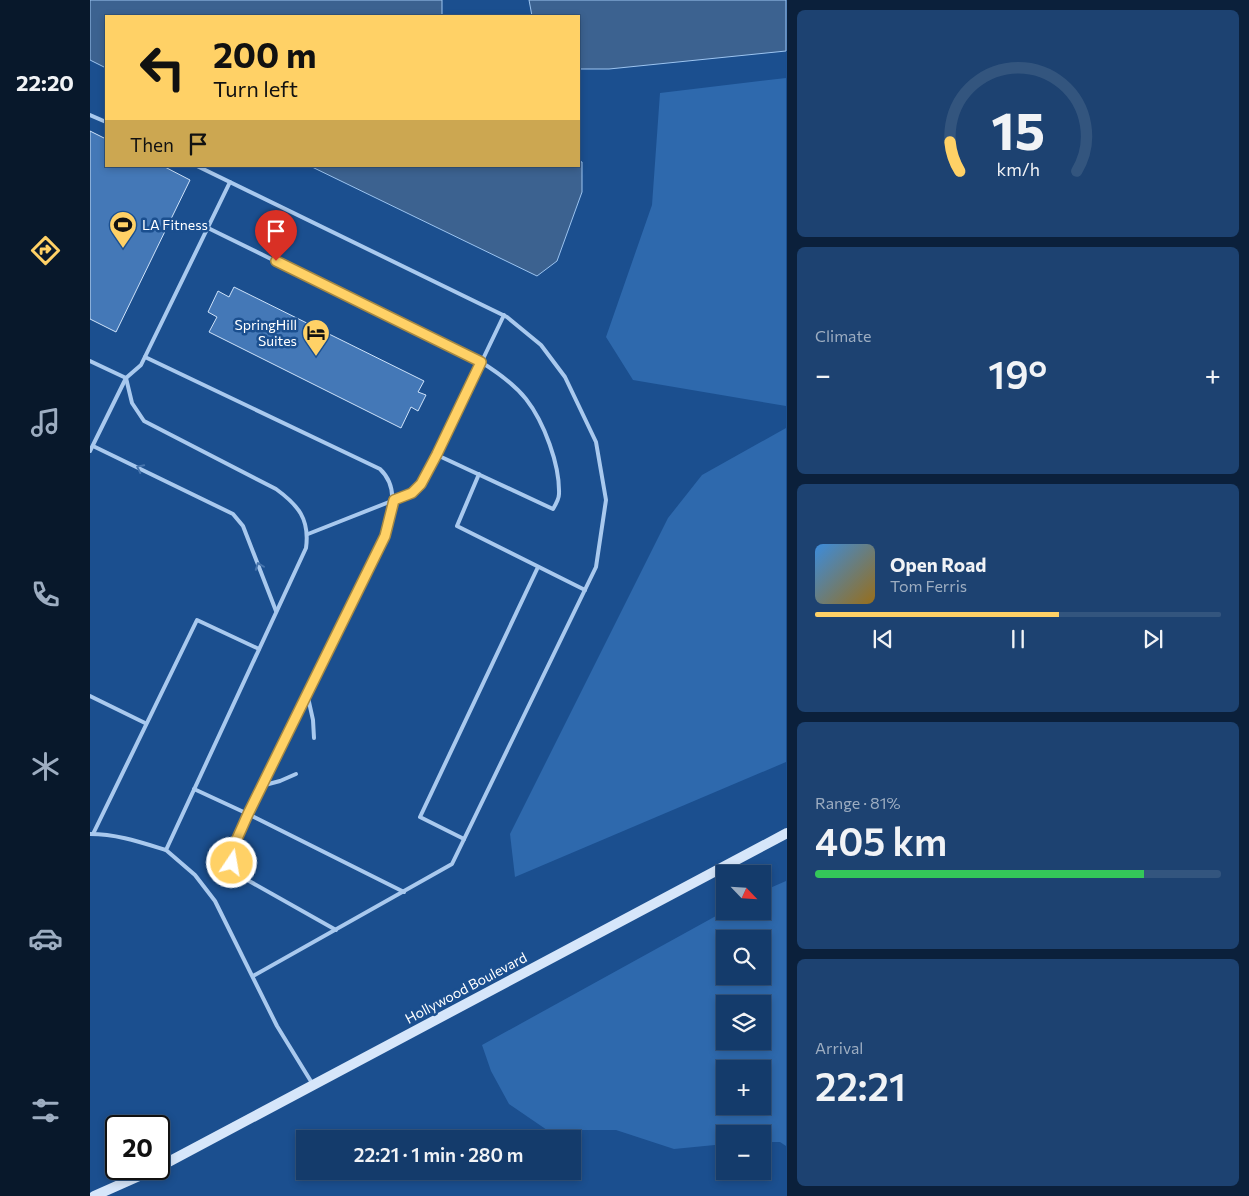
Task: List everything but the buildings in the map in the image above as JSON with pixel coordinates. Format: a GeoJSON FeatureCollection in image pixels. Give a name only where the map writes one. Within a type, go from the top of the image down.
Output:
{"type":"FeatureCollection","features":[{"type":"Feature","properties":{"kind":"street","name":"Hollywood Boulevard"},"geometry":{"type":"LineString","coordinates":[[170,1161],[786,833]]}},
{"type":"Feature","properties":{"kind":"street"},"geometry":{"type":"LineString","coordinates":[[94,1196],[130,1180]]}},
{"type":"Feature","properties":{"kind":"lane"},"geometry":{"type":"LineString","coordinates":[[90,114],[105,122]]}},
{"type":"Feature","properties":{"kind":"lane"},"geometry":{"type":"LineString","coordinates":[[199,167],[504,315],[541,345],[566,377],[596,442],[606,500],[596,567],[452,864],[253,976]]}},
{"type":"Feature","properties":{"kind":"lane"},"geometry":{"type":"LineString","coordinates":[[90,451],[126,378],[141,365],[230,182]]}},
{"type":"Feature","properties":{"kind":"lane"},"geometry":{"type":"LineString","coordinates":[[208,228],[481,362],[510,382],[527,400],[542,427],[557,473],[559,496],[553,509],[437,454]]}},
{"type":"Feature","properties":{"kind":"lane"},"geometry":{"type":"LineString","coordinates":[[308,534],[412,493],[421,484],[504,315]]}},
{"type":"Feature","properties":{"kind":"lane"},"geometry":{"type":"LineString","coordinates":[[145,357],[380,469],[387,476],[394,500],[385,536],[261,786],[232,850],[232,863],[242,878],[336,930]]}},
{"type":"Feature","properties":{"kind":"lane"},"geometry":{"type":"LineString","coordinates":[[90,361],[126,378]]}},
{"type":"Feature","properties":{"kind":"lane"},"geometry":{"type":"LineString","coordinates":[[126,378],[132,403],[144,421],[276,489],[292,501],[303,518],[308,534],[306,548],[166,850]]}},
{"type":"Feature","properties":{"kind":"lane"},"geometry":{"type":"LineString","coordinates":[[93,446],[233,514],[244,526],[276,611]]}},
{"type":"Feature","properties":{"kind":"lane"},"geometry":{"type":"LineString","coordinates":[[479,474],[457,526],[585,590]]}},
{"type":"Feature","properties":{"kind":"lane"},"geometry":{"type":"LineString","coordinates":[[464,839],[420,817],[538,567]]}},
{"type":"Feature","properties":{"kind":"lane"},"geometry":{"type":"LineString","coordinates":[[259,649],[197,620],[91,834],[108,834],[130,838],[166,850],[195,875],[215,901],[277,1026],[313,1085]]}},
{"type":"Feature","properties":{"kind":"lane"},"geometry":{"type":"LineString","coordinates":[[308,693],[314,738]]}},
{"type":"Feature","properties":{"kind":"lane"},"geometry":{"type":"LineString","coordinates":[[90,696],[145,723]]}},
{"type":"Feature","properties":{"kind":"lane"},"geometry":{"type":"LineString","coordinates":[[261,786],[296,774]]}},
{"type":"Feature","properties":{"kind":"lane"},"geometry":{"type":"LineString","coordinates":[[194,790],[248,814],[404,892]]}},
{"type":"Feature","properties":{"kind":"shaded area"},"geometry":{"type":"Polygon","coordinates":[[[90,0],[442,0],[442,15],[105,15],[105,68],[90,60],[90,0]]]}},
{"type":"Feature","properties":{"kind":"shaded area"},"geometry":{"type":"Polygon","coordinates":[[[529,0],[786,0],[786,51],[609,69],[580,69],[580,15],[532,15],[529,0]]]}},
{"type":"Feature","properties":{"kind":"shaded area"},"geometry":{"type":"Polygon","coordinates":[[[786,78],[786,406],[633,380],[606,337],[652,205],[660,93],[786,78]]]}},
{"type":"Feature","properties":{"kind":"shaded area"},"geometry":{"type":"Polygon","coordinates":[[[580,161],[582,162],[582,192],[557,261],[537,276],[312,167],[580,167],[580,161]]]}},
{"type":"Feature","properties":{"kind":"shaded area"},"geometry":{"type":"Polygon","coordinates":[[[786,428],[786,762],[515,877],[510,834],[668,518],[702,475],[786,428]]]}},
{"type":"Feature","properties":{"kind":"shaded area"},"geometry":{"type":"Polygon","coordinates":[[[786,881],[786,1146],[780,1142],[771,1142],[771,1125],[716,1125],[716,1145],[674,1149],[616,1130],[547,1130],[509,1104],[491,1071],[482,1045],[716,916],[716,920],[771,920],[771,888],[786,881]]]}},
{"type":"Feature","properties":{"kind":"place","name":"LA Fitness"},"geometry":{"type":"Point","coordinates":[123,249]}},
{"type":"Feature","properties":{"kind":"place","name":"SpringHill Suites"},"geometry":{"type":"Point","coordinates":[316,357]}},
{"type":"Feature","properties":{"kind":"route"},"geometry":{"type":"LineString","coordinates":[[232,863],[232,850],[248,814],[385,536],[394,500],[412,493],[421,484],[481,362],[276,261]]}}]}
